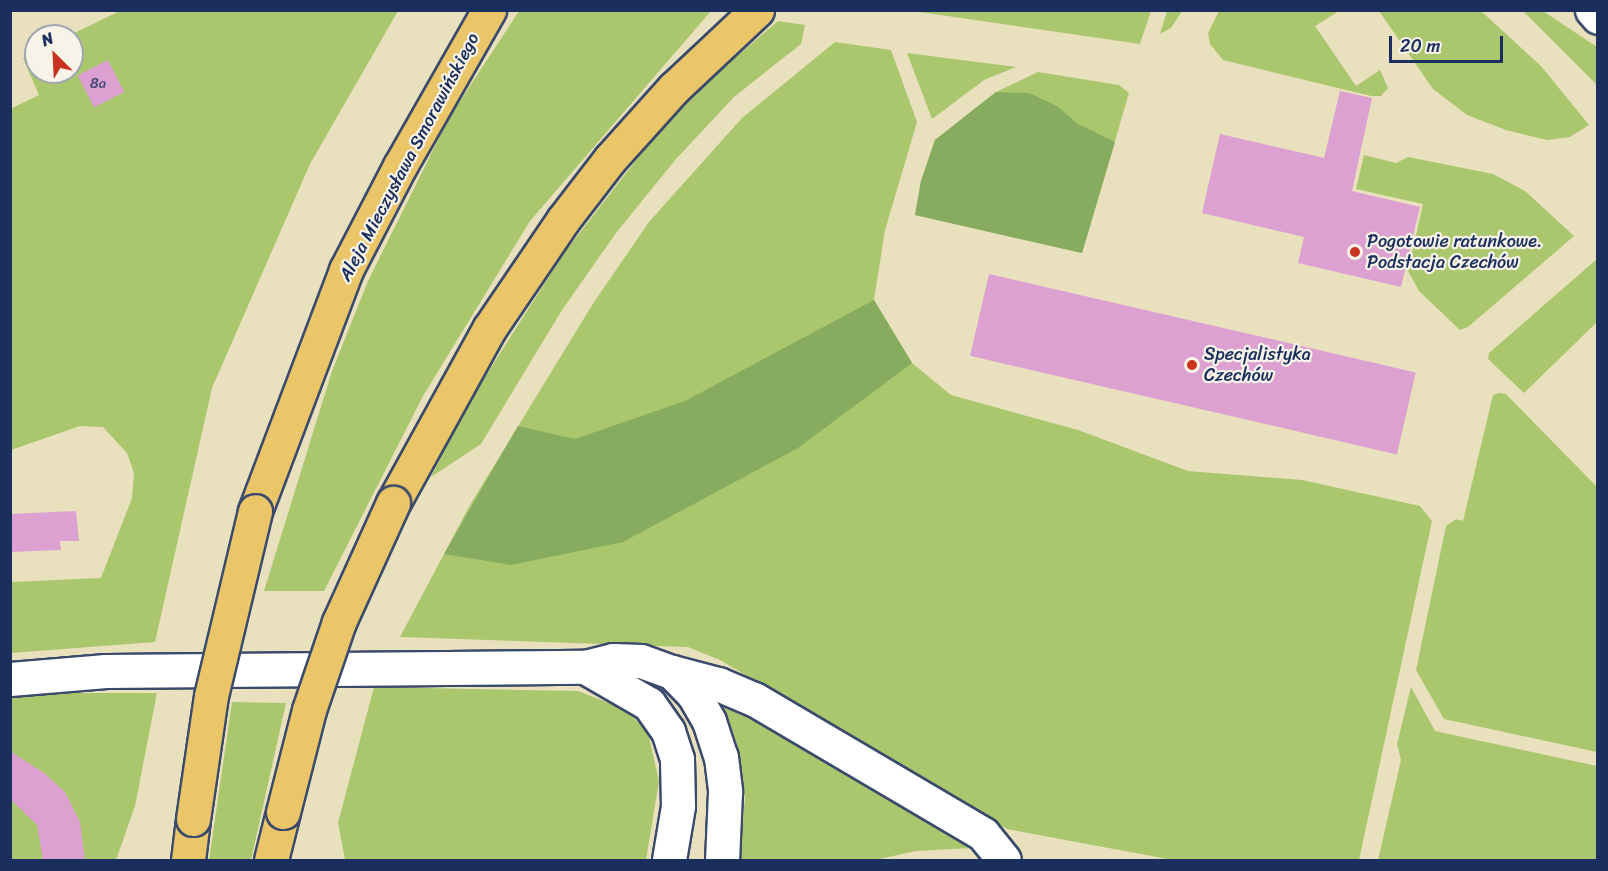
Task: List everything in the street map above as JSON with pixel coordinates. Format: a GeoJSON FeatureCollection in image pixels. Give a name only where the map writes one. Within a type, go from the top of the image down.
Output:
{"type":"FeatureCollection","features":[{"type":"Feature","properties":{"kind":"main road","name":"Aleja Mieczysława Smorawińskiego"},"geometry":{"type":"LineString","coordinates":[[188,861],[211,696],[255,511],[346,270],[430,110],[489,10]]}},
{"type":"Feature","properties":{"kind":"main road"},"geometry":{"type":"LineString","coordinates":[[274,858],[283,812],[309,710],[339,622],[393,502],[489,329],[563,220],[610,159],[674,88],[757,10]]}},
{"type":"Feature","properties":{"kind":"street"},"geometry":{"type":"LineString","coordinates":[[1592,10],[1598,17]]}},
{"type":"Feature","properties":{"kind":"street"},"geometry":{"type":"LineString","coordinates":[[10,679],[106,671],[585,667],[613,660],[641,661],[718,684],[754,699],[983,834],[1004,861]]}},
{"type":"Feature","properties":{"kind":"street"},"geometry":{"type":"LineString","coordinates":[[585,667],[649,704],[668,731],[677,759],[678,806],[669,861]]}},
{"type":"Feature","properties":{"kind":"street"},"geometry":{"type":"LineString","coordinates":[[672,672],[694,695],[709,721],[721,757],[726,824],[722,861]]}},
{"type":"Feature","properties":{"kind":"green space"},"geometry":{"type":"Polygon","coordinates":[[[120,11],[398,11],[310,164],[212,388],[155,642],[11,653],[11,582],[101,578],[132,498],[134,473],[127,453],[103,427],[80,426],[11,450],[10,109],[39,95],[34,84],[84,84],[84,28],[120,11]]]}},
{"type":"Feature","properties":{"kind":"green space"},"geometry":{"type":"Polygon","coordinates":[[[519,11],[711,11],[530,221],[423,396],[324,591],[264,591],[332,371],[368,281],[449,118],[519,11]]]}},
{"type":"Feature","properties":{"kind":"green space"},"geometry":{"type":"Polygon","coordinates":[[[913,11],[1151,11],[1140,44],[913,11]]]}},
{"type":"Feature","properties":{"kind":"green space"},"geometry":{"type":"Polygon","coordinates":[[[1167,11],[1182,11],[1171,28],[1160,34],[1167,11]]]}},
{"type":"Feature","properties":{"kind":"green space"},"geometry":{"type":"Polygon","coordinates":[[[1219,11],[1339,11],[1315,26],[1356,86],[1380,70],[1388,88],[1381,96],[1371,96],[1223,60],[1210,44],[1208,33],[1219,11]]]}},
{"type":"Feature","properties":{"kind":"green space"},"geometry":{"type":"Polygon","coordinates":[[[1379,11],[1481,11],[1541,66],[1589,125],[1570,137],[1547,140],[1506,130],[1467,115],[1433,89],[1379,11]]]}},
{"type":"Feature","properties":{"kind":"green space"},"geometry":{"type":"Polygon","coordinates":[[[1543,11],[1597,47],[1597,85],[1524,12],[1543,11]]]}},
{"type":"Feature","properties":{"kind":"green space"},"geometry":{"type":"Polygon","coordinates":[[[778,21],[805,25],[801,44],[734,97],[676,159],[616,233],[562,310],[481,444],[431,477],[469,402],[564,253],[651,141],[707,82],[778,21]]]}},
{"type":"Feature","properties":{"kind":"green space"},"geometry":{"type":"Polygon","coordinates":[[[835,42],[891,50],[917,122],[885,230],[874,300],[912,363],[951,395],[1078,430],[1188,471],[1302,480],[1420,506],[1432,521],[1359,860],[1173,860],[1007,829],[720,660],[688,647],[400,637],[470,505],[594,302],[649,222],[742,118],[835,42]]]}},
{"type":"Feature","properties":{"kind":"green space"},"geometry":{"type":"Polygon","coordinates":[[[907,53],[1016,67],[984,80],[932,119],[907,53]]]}},
{"type":"Feature","properties":{"kind":"green space"},"geometry":{"type":"Polygon","coordinates":[[[1038,72],[1119,85],[1129,93],[1082,253],[915,215],[921,181],[935,140],[996,92],[1038,72]]]}},
{"type":"Feature","properties":{"kind":"green space"},"geometry":{"type":"Polygon","coordinates":[[[996,92],[1029,93],[1057,106],[1078,124],[1115,142],[1082,253],[915,215],[921,181],[935,140],[996,92]]]}},
{"type":"Feature","properties":{"kind":"green space"},"geometry":{"type":"Polygon","coordinates":[[[1364,155],[1396,163],[1408,157],[1493,174],[1525,191],[1574,236],[1468,327],[1460,330],[1419,291],[1408,271],[1423,204],[1356,189],[1364,155]]]}},
{"type":"Feature","properties":{"kind":"green space"},"geometry":{"type":"Polygon","coordinates":[[[1597,259],[1597,322],[1524,393],[1488,359],[1489,353],[1597,259]]]}},
{"type":"Feature","properties":{"kind":"green space"},"geometry":{"type":"Polygon","coordinates":[[[874,300],[912,363],[798,448],[623,542],[511,565],[444,554],[518,426],[575,439],[685,401],[874,300]]]}},
{"type":"Feature","properties":{"kind":"green space"},"geometry":{"type":"Polygon","coordinates":[[[1506,394],[1597,487],[1597,752],[1444,719],[1416,670],[1446,526],[1456,519],[1463,521],[1493,395],[1506,394]]]}},
{"type":"Feature","properties":{"kind":"green space"},"geometry":{"type":"Polygon","coordinates":[[[374,687],[578,691],[627,710],[648,733],[659,781],[646,860],[345,860],[338,823],[374,687]]]}},
{"type":"Feature","properties":{"kind":"green space"},"geometry":{"type":"Polygon","coordinates":[[[1411,687],[1435,731],[1597,766],[1597,860],[1378,860],[1401,760],[1397,744],[1411,687]]]}},
{"type":"Feature","properties":{"kind":"green space"},"geometry":{"type":"Polygon","coordinates":[[[27,693],[157,693],[135,806],[116,860],[11,860],[11,698],[27,693]]]}},
{"type":"Feature","properties":{"kind":"green space"},"geometry":{"type":"Polygon","coordinates":[[[719,693],[971,848],[916,851],[875,860],[738,860],[745,799],[737,744],[719,693]]]}},
{"type":"Feature","properties":{"kind":"green space"},"geometry":{"type":"Polygon","coordinates":[[[232,702],[286,703],[251,860],[209,860],[232,702]]]}},
{"type":"Feature","properties":{"kind":"building"},"geometry":{"type":"Polygon","coordinates":[[[108,60],[124,92],[94,108],[82,84],[84,84],[84,72],[108,60]]]}},
{"type":"Feature","properties":{"kind":"building","name":"Pogotowie ratunkowe. Podstacja Czechów"},"geometry":{"type":"Polygon","coordinates":[[[1340,91],[1372,98],[1352,191],[1420,207],[1401,287],[1298,263],[1304,237],[1202,213],[1220,134],[1324,158],[1340,91]]]}},
{"type":"Feature","properties":{"kind":"building","name":"Specjalistyka Czechów"},"geometry":{"type":"Polygon","coordinates":[[[989,274],[1416,373],[1397,454],[970,356],[989,274]]]}},
{"type":"Feature","properties":{"kind":"building"},"geometry":{"type":"Polygon","coordinates":[[[76,511],[79,541],[60,541],[61,550],[10,552],[10,514],[76,511]]]}},
{"type":"Feature","properties":{"kind":"building"},"geometry":{"type":"Polygon","coordinates":[[[10,751],[44,773],[65,792],[80,822],[85,861],[43,861],[37,825],[10,799],[10,751]]]}},
{"type":"Feature","properties":{"kind":"place","name":"Pogotowie ratunkowe. Podstacja Czechów"},"geometry":{"type":"Point","coordinates":[1355,252]}},
{"type":"Feature","properties":{"kind":"place","name":"Specjalistyka Czechów"},"geometry":{"type":"Point","coordinates":[1192,365]}}]}
